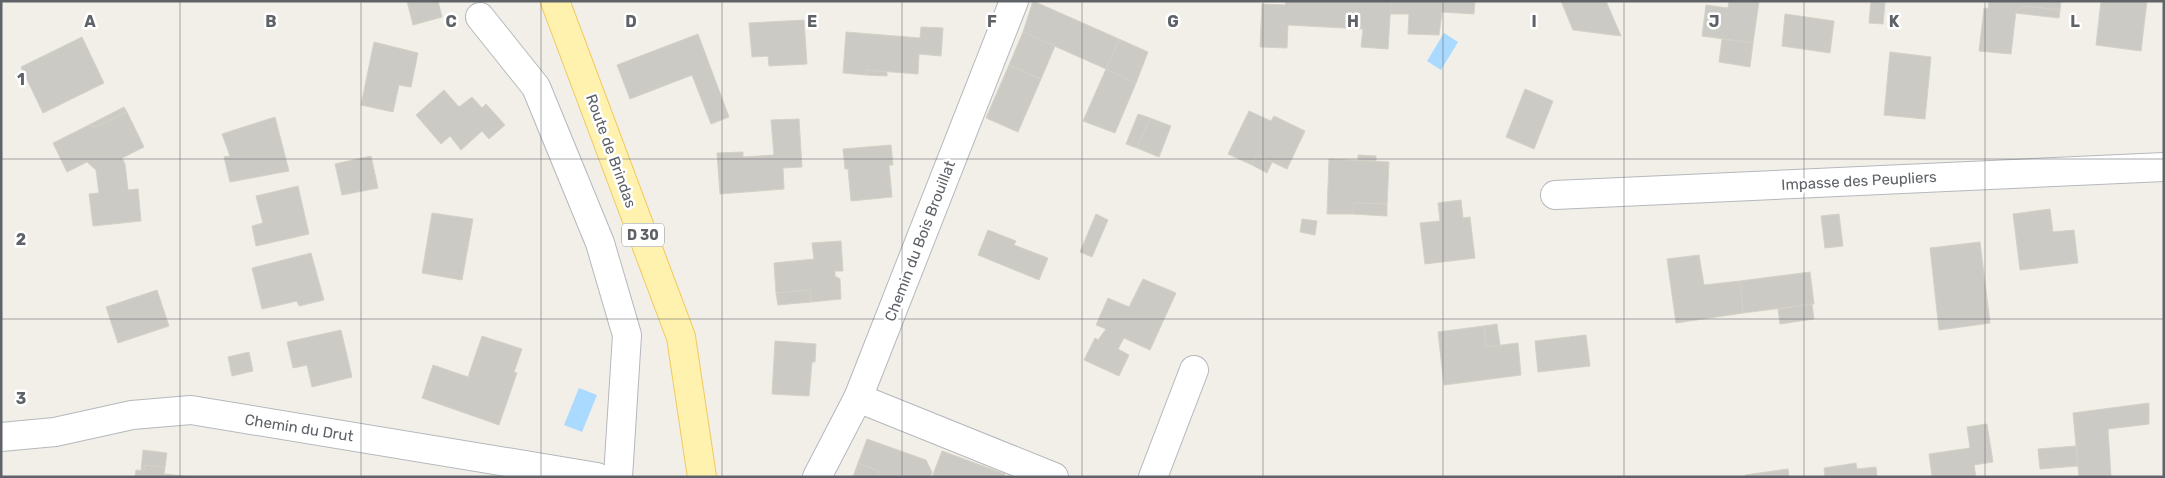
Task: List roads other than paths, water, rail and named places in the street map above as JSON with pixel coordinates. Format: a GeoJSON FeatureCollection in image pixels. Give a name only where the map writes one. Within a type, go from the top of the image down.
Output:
{"type":"FeatureCollection","features":[{"type":"Feature","properties":{"kind":"main road","name":"Route de Brindas"},"geometry":{"type":"LineString","coordinates":[[555,1],[681,337],[702,477]]}},
{"type":"Feature","properties":{"kind":"street","name":"Chemin du Bois Brouillat"},"geometry":{"type":"LineString","coordinates":[[817,477],[858,398],[1014,1]]}},
{"type":"Feature","properties":{"kind":"street"},"geometry":{"type":"LineString","coordinates":[[480,17],[536,87],[600,243],[625,326],[627,335],[618,477]]}},
{"type":"Feature","properties":{"kind":"street","name":"Impasse des Peupliers"},"geometry":{"type":"LineString","coordinates":[[1555,195],[2164,167]]}},
{"type":"Feature","properties":{"kind":"street"},"geometry":{"type":"LineString","coordinates":[[1153,477],[1194,370]]}},
{"type":"Feature","properties":{"kind":"street"},"geometry":{"type":"LineString","coordinates":[[858,398],[1054,477]]}},
{"type":"Feature","properties":{"kind":"street","name":"Chemin du Drut"},"geometry":{"type":"LineString","coordinates":[[1,436],[55,432],[132,415],[191,410],[597,477]]}},
{"type":"Feature","properties":{"kind":"water"},"geometry":{"type":"Polygon","coordinates":[[[1444,33],[1458,42],[1441,70],[1427,61],[1444,33]]]}},
{"type":"Feature","properties":{"kind":"water"},"geometry":{"type":"Polygon","coordinates":[[[579,388],[597,395],[582,432],[564,425],[579,388]]]}}]}
